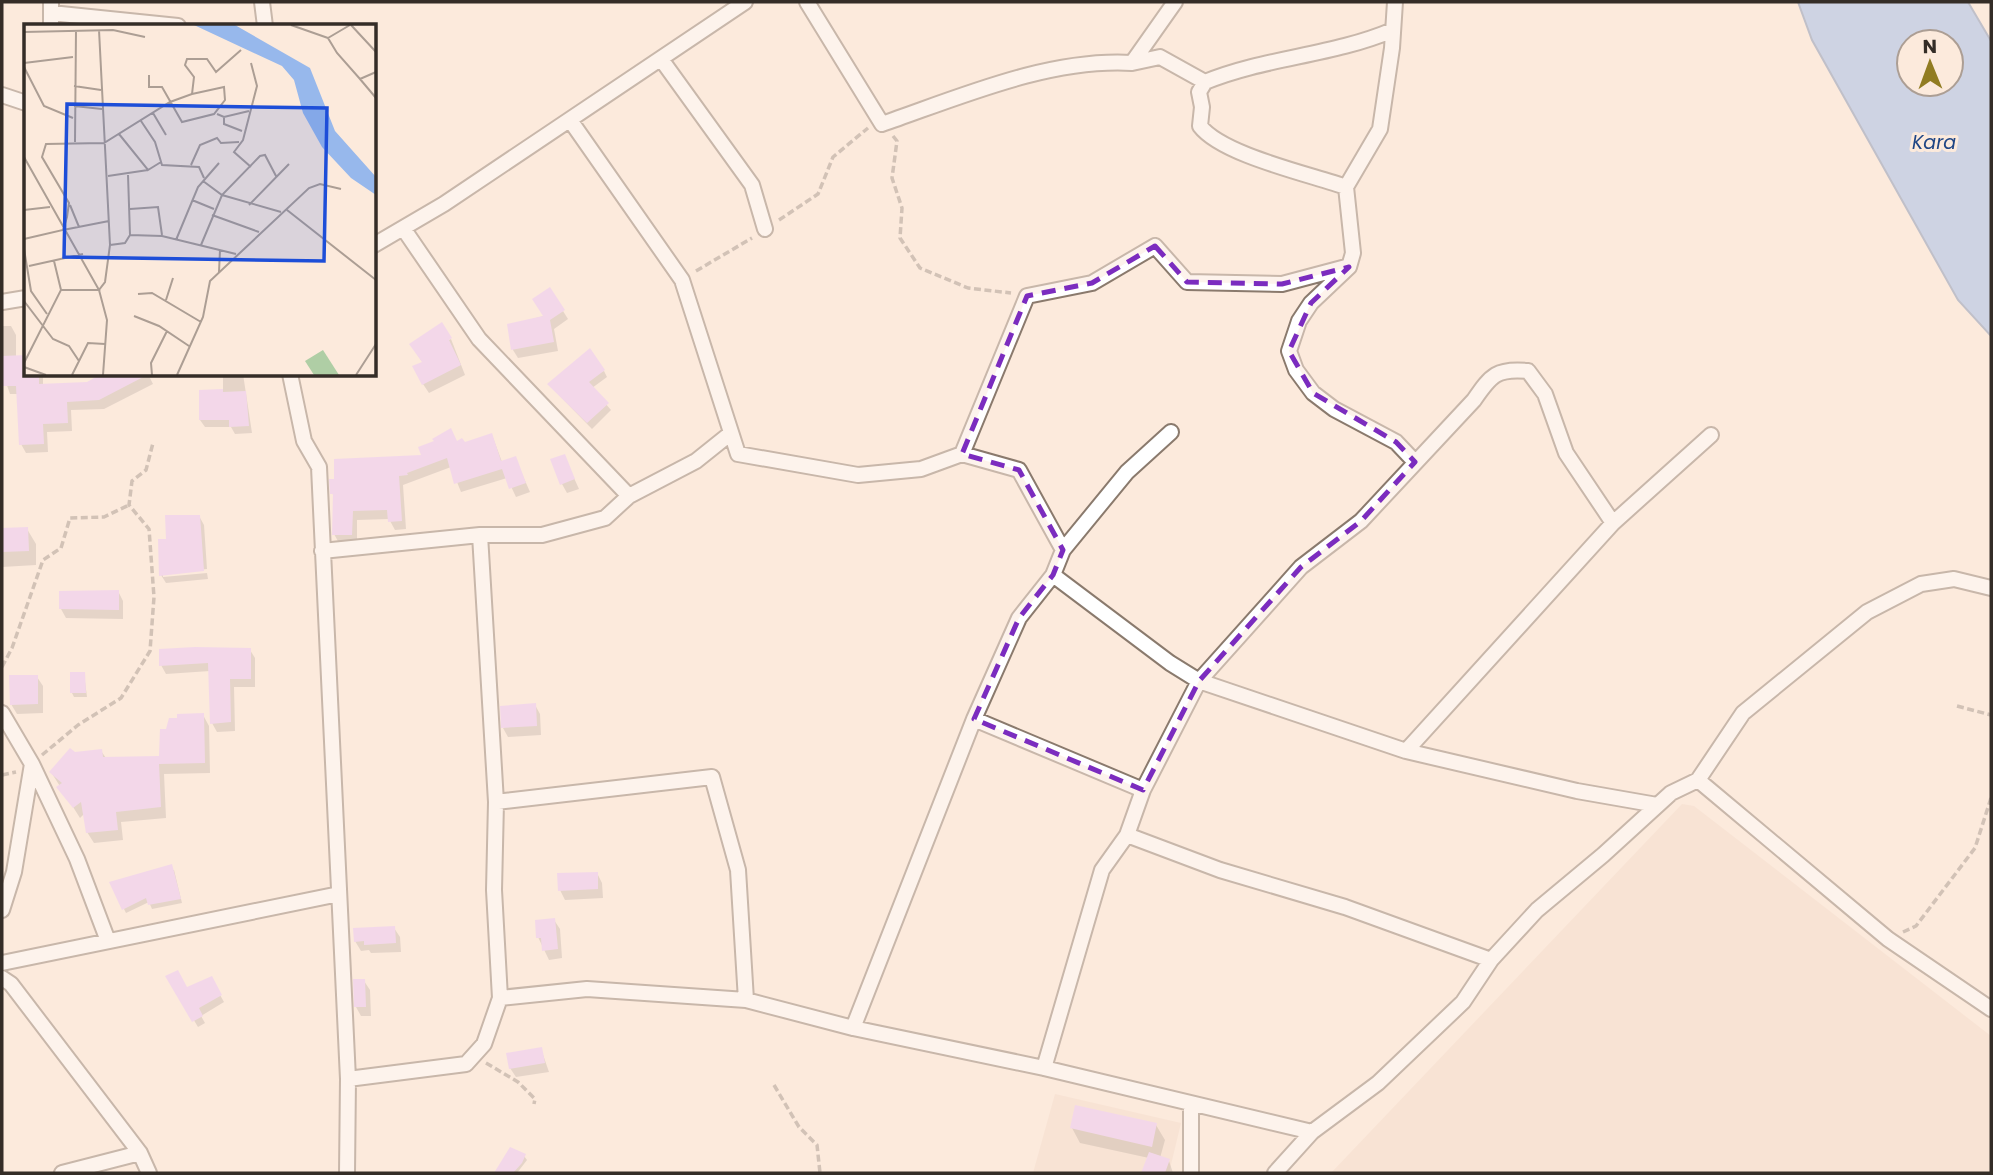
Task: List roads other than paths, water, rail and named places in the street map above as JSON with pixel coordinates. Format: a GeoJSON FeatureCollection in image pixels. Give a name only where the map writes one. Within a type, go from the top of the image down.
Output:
{"type":"FeatureCollection","features":[{"type":"Feature","properties":{"kind":"street"},"geometry":{"type":"LineString","coordinates":[[262,2],[265,24]]}},
{"type":"Feature","properties":{"kind":"street"},"geometry":{"type":"LineString","coordinates":[[376,244],[570,120],[745,2]]}},
{"type":"Feature","properties":{"kind":"street"},"geometry":{"type":"LineString","coordinates":[[807,2],[881,122],[1001,82],[1106,61],[1132,63],[1160,57],[1205,82]]}},
{"type":"Feature","properties":{"kind":"street"},"geometry":{"type":"LineString","coordinates":[[1132,63],[1175,2]]}},
{"type":"Feature","properties":{"kind":"street"},"geometry":{"type":"LineString","coordinates":[[1395,2],[1380,129],[1346,187],[1353,253],[1349,267],[1311,303],[1298,321],[1289,351],[1296,370],[1313,393],[1334,410],[1396,442],[1415,462]]}},
{"type":"Feature","properties":{"kind":"street"},"geometry":{"type":"LineString","coordinates":[[51,14],[157,24]]}},
{"type":"Feature","properties":{"kind":"street"},"geometry":{"type":"LineString","coordinates":[[1346,187],[1246,156],[1208,137],[1200,126],[1202,107],[1199,92],[1205,82],[1239,68],[1358,45],[1393,30]]}},
{"type":"Feature","properties":{"kind":"street"},"geometry":{"type":"LineString","coordinates":[[661,59],[752,185],[765,229]]}},
{"type":"Feature","properties":{"kind":"street"},"geometry":{"type":"LineString","coordinates":[[2,95],[24,102]]}},
{"type":"Feature","properties":{"kind":"street"},"geometry":{"type":"LineString","coordinates":[[570,120],[682,280],[738,454],[858,475],[921,470],[962,454],[1019,470],[1063,550]]}},
{"type":"Feature","properties":{"kind":"street"},"geometry":{"type":"LineString","coordinates":[[403,229],[480,339],[629,496]]}},
{"type":"Feature","properties":{"kind":"street"},"geometry":{"type":"LineString","coordinates":[[962,454],[1027,296],[1092,283],[1155,246],[1187,282],[1282,284],[1349,267]]}},
{"type":"Feature","properties":{"kind":"street"},"geometry":{"type":"LineString","coordinates":[[2,302],[24,298]]}},
{"type":"Feature","properties":{"kind":"street"},"geometry":{"type":"LineString","coordinates":[[1044,1068],[1102,870],[1127,835],[1143,790],[1199,681],[1301,567],[1361,521],[1474,400],[1489,377],[1508,369],[1528,370],[1545,394],[1566,453],[1613,523]]}},
{"type":"Feature","properties":{"kind":"street"},"geometry":{"type":"LineString","coordinates":[[290,376],[304,441],[319,467],[348,1079],[346,1173]]}},
{"type":"Feature","properties":{"kind":"street"},"geometry":{"type":"LineString","coordinates":[[853,1028],[974,719],[1019,618],[1053,575],[1063,550],[1127,471],[1171,432]]}},
{"type":"Feature","properties":{"kind":"street"},"geometry":{"type":"LineString","coordinates":[[322,551],[480,535],[542,535],[605,518],[629,496],[696,461],[731,433]]}},
{"type":"Feature","properties":{"kind":"street"},"geometry":{"type":"LineString","coordinates":[[1406,751],[1613,523],[1711,435]]}},
{"type":"Feature","properties":{"kind":"street"},"geometry":{"type":"LineString","coordinates":[[348,1079],[466,1064],[484,1044],[500,998],[494,890],[496,802],[480,535]]}},
{"type":"Feature","properties":{"kind":"street"},"geometry":{"type":"LineString","coordinates":[[1053,575],[1170,663],[1199,681],[1406,751],[1577,791],[1657,805]]}},
{"type":"Feature","properties":{"kind":"street"},"geometry":{"type":"LineString","coordinates":[[1275,1173],[1312,1132],[1378,1083],[1463,1002],[1491,960],[1536,910],[1671,793],[1698,780],[1743,713],[1867,612],[1921,584],[1954,579],[1991,588]]}},
{"type":"Feature","properties":{"kind":"street"},"geometry":{"type":"LineString","coordinates":[[2,713],[32,764],[77,859],[108,941]]}},
{"type":"Feature","properties":{"kind":"street"},"geometry":{"type":"LineString","coordinates":[[974,719],[1143,790]]}},
{"type":"Feature","properties":{"kind":"street"},"geometry":{"type":"LineString","coordinates":[[2,910],[14,872],[32,764]]}},
{"type":"Feature","properties":{"kind":"street"},"geometry":{"type":"LineString","coordinates":[[496,802],[712,777],[738,870],[746,1000]]}},
{"type":"Feature","properties":{"kind":"street"},"geometry":{"type":"LineString","coordinates":[[1698,780],[1888,939],[1991,1009]]}},
{"type":"Feature","properties":{"kind":"street"},"geometry":{"type":"LineString","coordinates":[[1127,835],[1220,870],[1345,906],[1491,960]]}},
{"type":"Feature","properties":{"kind":"street"},"geometry":{"type":"LineString","coordinates":[[2,963],[339,894]]}},
{"type":"Feature","properties":{"kind":"street"},"geometry":{"type":"LineString","coordinates":[[2,978],[11,984],[139,1153],[149,1173]]}},
{"type":"Feature","properties":{"kind":"street"},"geometry":{"type":"LineString","coordinates":[[500,998],[587,989],[746,1000],[853,1028],[1044,1068],[1312,1132]]}},
{"type":"Feature","properties":{"kind":"street"},"geometry":{"type":"LineString","coordinates":[[1191,1104],[1191,1173]]}},
{"type":"Feature","properties":{"kind":"street"},"geometry":{"type":"LineString","coordinates":[[62,1173],[139,1153]]}},
{"type":"Feature","properties":{"kind":"water","name":"Kara"},"geometry":{"type":"Polygon","coordinates":[[[1798,2],[1968,2],[1991,41],[1991,336],[1958,300],[1812,40],[1798,2]]]}}]}
